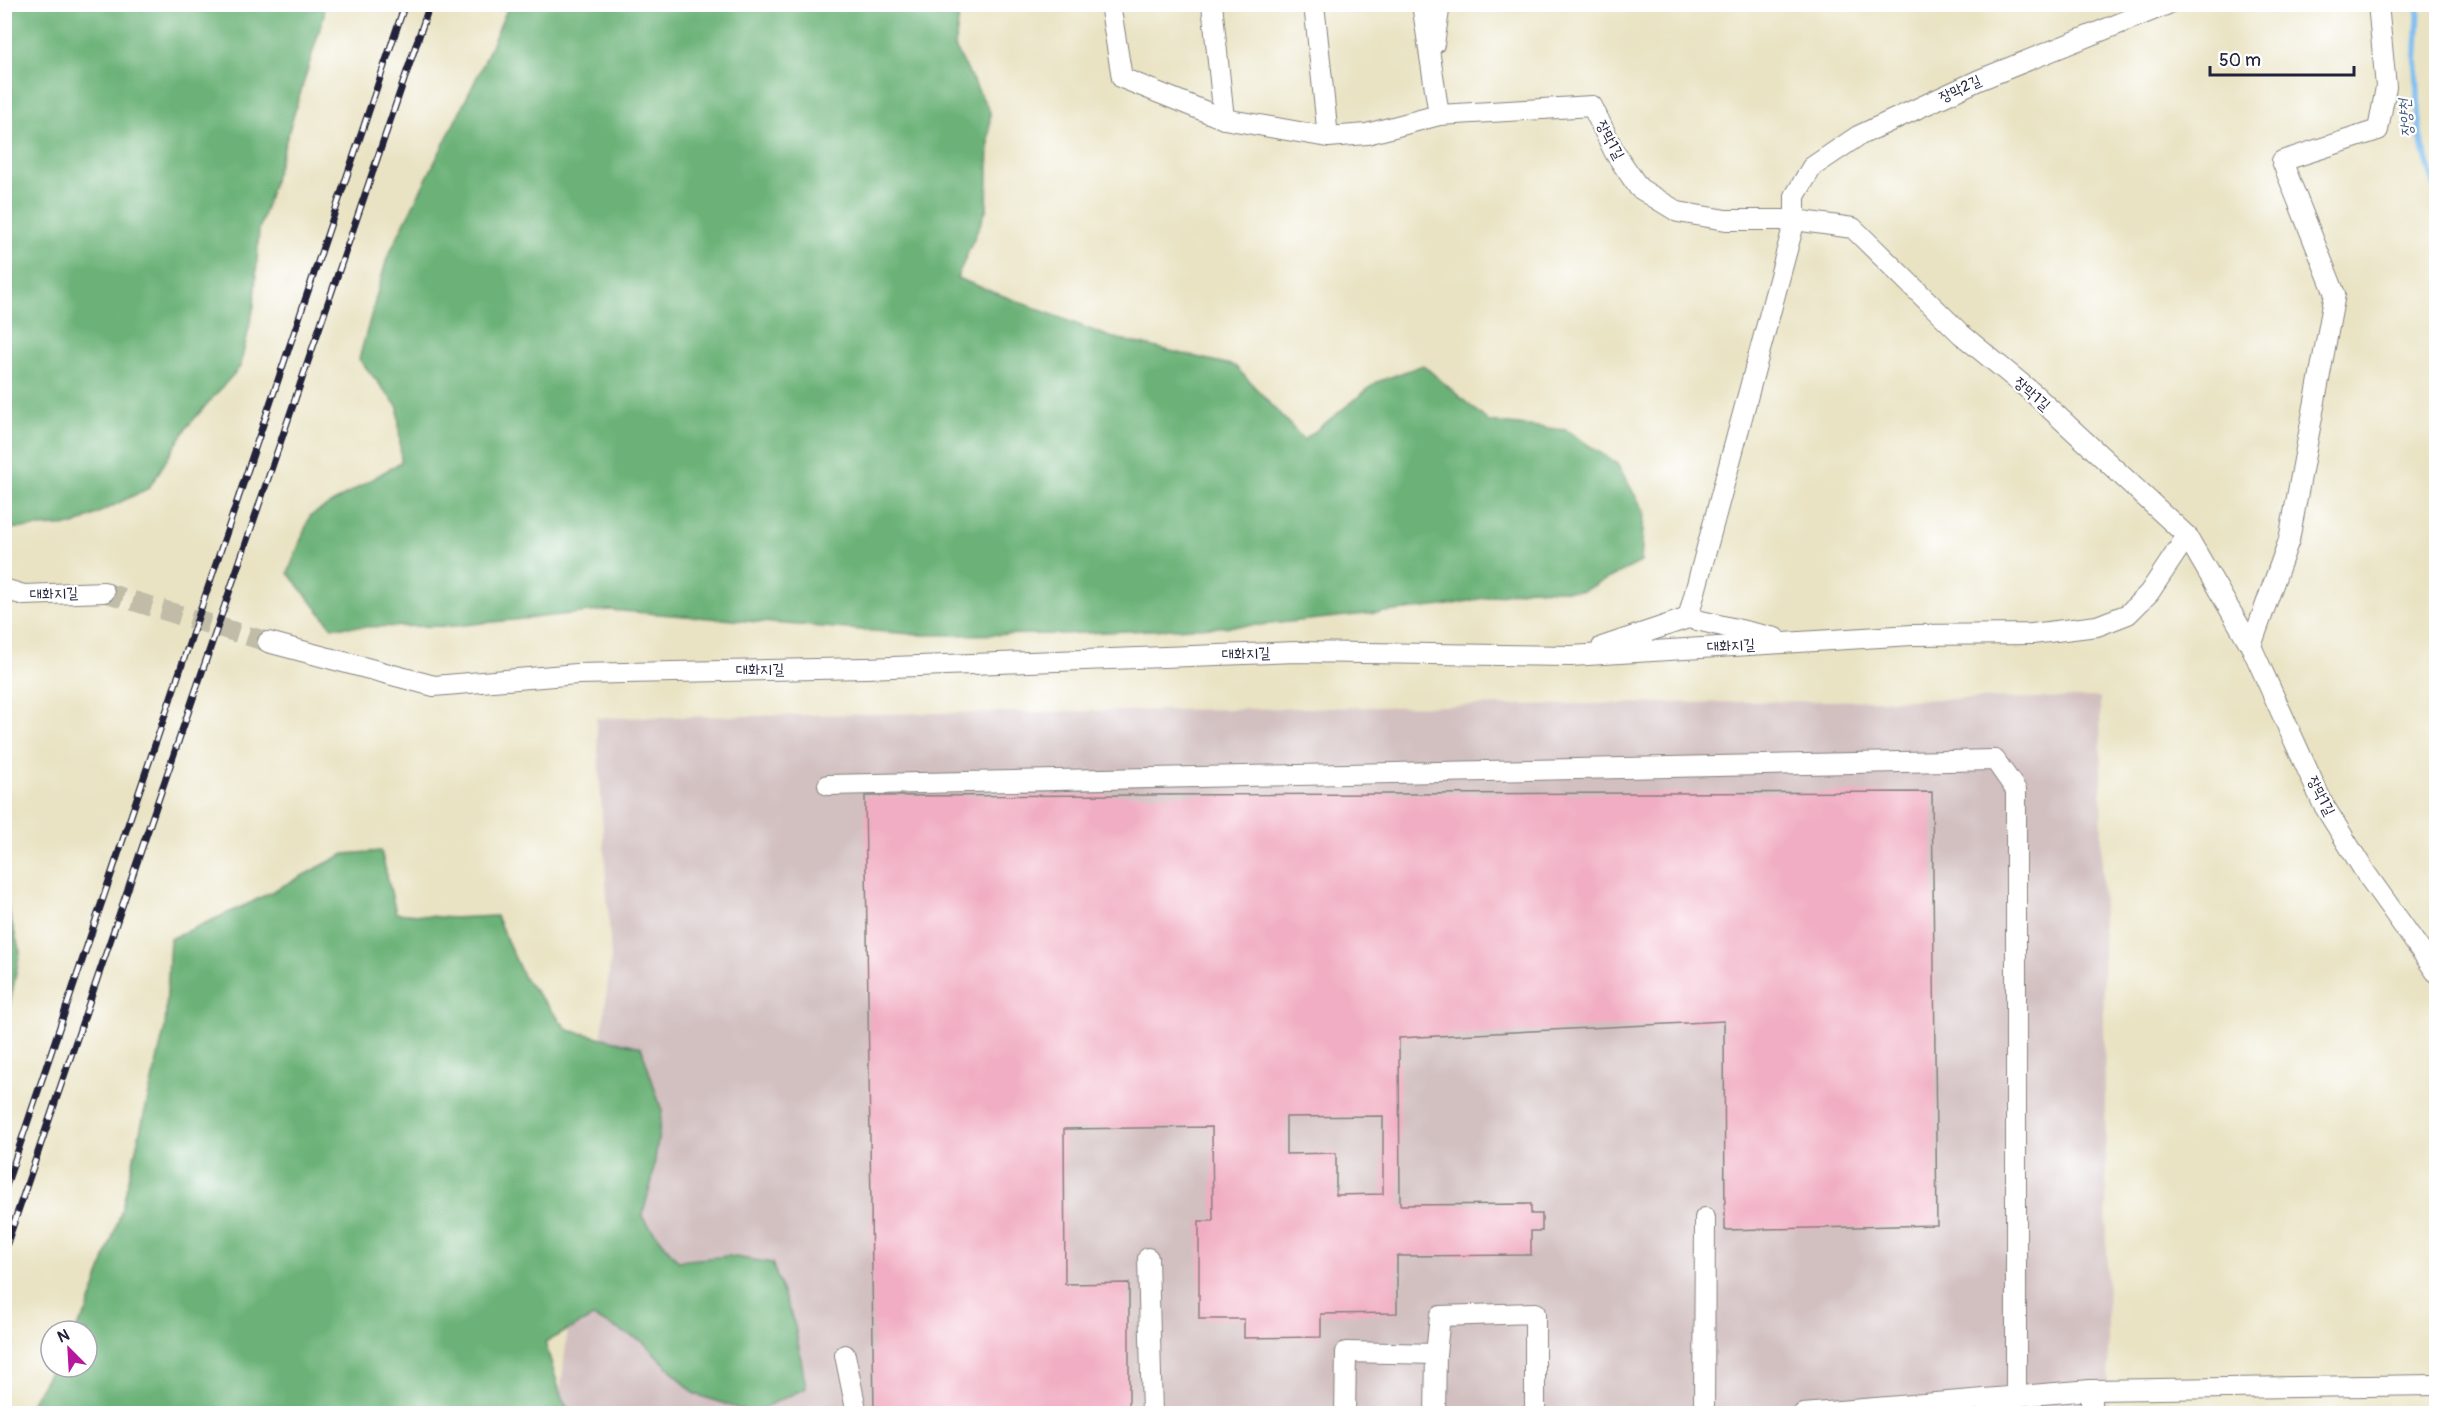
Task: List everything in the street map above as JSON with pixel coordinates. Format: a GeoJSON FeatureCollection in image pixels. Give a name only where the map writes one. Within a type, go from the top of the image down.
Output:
{"type":"FeatureCollection","features":[{"type":"Feature","properties":{"kind":"street","name":"장막1길"},"geometry":{"type":"LineString","coordinates":[[1110,4],[1122,78],[1224,119],[1328,137],[1367,134],[1439,115],[1592,106],[1615,153],[1639,188],[1678,212],[1726,220],[1795,220],[1853,228],[1961,334],[2034,394],[2187,536],[2251,646],[2323,804],[2365,873],[2436,972]]}},
{"type":"Feature","properties":{"kind":"street"},"geometry":{"type":"LineString","coordinates":[[1212,4],[1224,119]]}},
{"type":"Feature","properties":{"kind":"street"},"geometry":{"type":"LineString","coordinates":[[1314,4],[1328,137]]}},
{"type":"Feature","properties":{"kind":"street"},"geometry":{"type":"LineString","coordinates":[[1422,4],[1439,115]]}},
{"type":"Feature","properties":{"kind":"street"},"geometry":{"type":"LineString","coordinates":[[1431,64],[1440,4]]}},
{"type":"Feature","properties":{"kind":"street","name":"장막2길"},"geometry":{"type":"LineString","coordinates":[[1688,618],[1795,220],[1795,196],[1812,167],[1858,136],[1979,80],[2168,4]]}},
{"type":"Feature","properties":{"kind":"street"},"geometry":{"type":"LineString","coordinates":[[2251,646],[2289,540],[2335,294],[2282,161],[2378,130],[2386,87],[2378,4]]}},
{"type":"Feature","properties":{"kind":"street","name":"대화지길"},"geometry":{"type":"LineString","coordinates":[[268,642],[434,686],[578,674],[878,668],[1297,652],[1571,656],[1912,635],[2032,634],[2097,626],[2128,614],[2149,593],[2187,536]]}},
{"type":"Feature","properties":{"kind":"street","name":"대화지길"},"geometry":{"type":"LineString","coordinates":[[4,589],[24,595],[104,592]]}},
{"type":"Feature","properties":{"kind":"street"},"geometry":{"type":"LineString","coordinates":[[1571,656],[1688,618],[1792,642]]}},
{"type":"Feature","properties":{"kind":"street"},"geometry":{"type":"LineString","coordinates":[[828,785],[1995,760],[2016,790],[2016,1395]]}},
{"type":"Feature","properties":{"kind":"street"},"geometry":{"type":"LineString","coordinates":[[1704,1413],[1705,1218]]}},
{"type":"Feature","properties":{"kind":"street"},"geometry":{"type":"LineString","coordinates":[[1148,1258],[1152,1413]]}},
{"type":"Feature","properties":{"kind":"street"},"geometry":{"type":"LineString","coordinates":[[1435,1413],[1436,1354],[1440,1316],[1534,1313],[1535,1413]]}},
{"type":"Feature","properties":{"kind":"street"},"geometry":{"type":"LineString","coordinates":[[1345,1413],[1346,1352],[1436,1354]]}},
{"type":"Feature","properties":{"kind":"street"},"geometry":{"type":"LineString","coordinates":[[845,1354],[857,1413]]}},
{"type":"Feature","properties":{"kind":"street"},"geometry":{"type":"LineString","coordinates":[[1803,1413],[2091,1390],[2436,1385]]}},
{"type":"Feature","properties":{"kind":"street"},"geometry":{"type":"LineString","coordinates":[[2091,1390],[2091,1413]]}},
{"type":"Feature","properties":{"kind":"shaded area"},"geometry":{"type":"Polygon","coordinates":[[[2100,697],[2109,1413],[558,1414],[611,956],[596,718],[2100,697]]]}},
{"type":"Feature","properties":{"kind":"green space"},"geometry":{"type":"Polygon","coordinates":[[[5,4],[323,5],[324,15],[259,230],[254,306],[240,367],[187,427],[149,488],[74,525],[5,529],[5,4]]]}},
{"type":"Feature","properties":{"kind":"green space"},"geometry":{"type":"Polygon","coordinates":[[[509,5],[960,5],[955,47],[990,112],[987,208],[957,278],[1110,337],[1235,366],[1304,440],[1377,382],[1423,365],[1489,422],[1566,430],[1617,464],[1644,511],[1641,562],[1583,591],[1530,589],[1443,606],[1260,625],[1062,634],[924,635],[609,610],[454,626],[332,627],[288,573],[310,516],[401,462],[398,407],[359,359],[387,258],[480,71],[509,5]]]}},
{"type":"Feature","properties":{"kind":"green space"},"geometry":{"type":"Polygon","coordinates":[[[381,851],[396,913],[452,918],[496,916],[524,978],[568,1030],[641,1047],[662,1111],[652,1180],[642,1217],[678,1261],[728,1256],[772,1263],[795,1326],[806,1388],[752,1413],[695,1394],[642,1341],[593,1317],[545,1342],[562,1399],[571,1413],[25,1413],[46,1379],[99,1379],[99,1319],[82,1319],[121,1212],[165,1027],[170,939],[250,903],[344,854],[381,851]]]}},
{"type":"Feature","properties":{"kind":"green space"},"geometry":{"type":"Polygon","coordinates":[[[4,896],[20,952],[5,1029],[4,1029],[4,896]]]}},
{"type":"Feature","properties":{"kind":"building"},"geometry":{"type":"Polygon","coordinates":[[[1932,792],[1937,1225],[1725,1230],[1724,1021],[1399,1038],[1400,1205],[1531,1204],[1531,1214],[1542,1214],[1542,1231],[1531,1231],[1531,1255],[1397,1256],[1397,1313],[1321,1314],[1321,1337],[1244,1338],[1244,1319],[1199,1319],[1199,1221],[1213,1221],[1212,1127],[1064,1129],[1065,1284],[1129,1283],[1129,1413],[874,1413],[865,796],[1932,792]],[[1383,1116],[1286,1117],[1286,1154],[1336,1153],[1336,1195],[1383,1194],[1383,1116]]]}},
{"type":"Feature","properties":{"kind":"waterway","name":"장양천"},"geometry":{"type":"LineString","coordinates":[[2419,4],[2416,60],[2420,136],[2436,190]]}},
{"type":"Feature","properties":{"kind":"tunnel"},"geometry":{"type":"LineString","coordinates":[[104,592],[268,642]]}},
{"type":"Feature","properties":{"kind":"railway"},"geometry":{"type":"LineString","coordinates":[[4,1192],[405,4]]}},
{"type":"Feature","properties":{"kind":"railway"},"geometry":{"type":"LineString","coordinates":[[4,1252],[430,4]]}}]}
